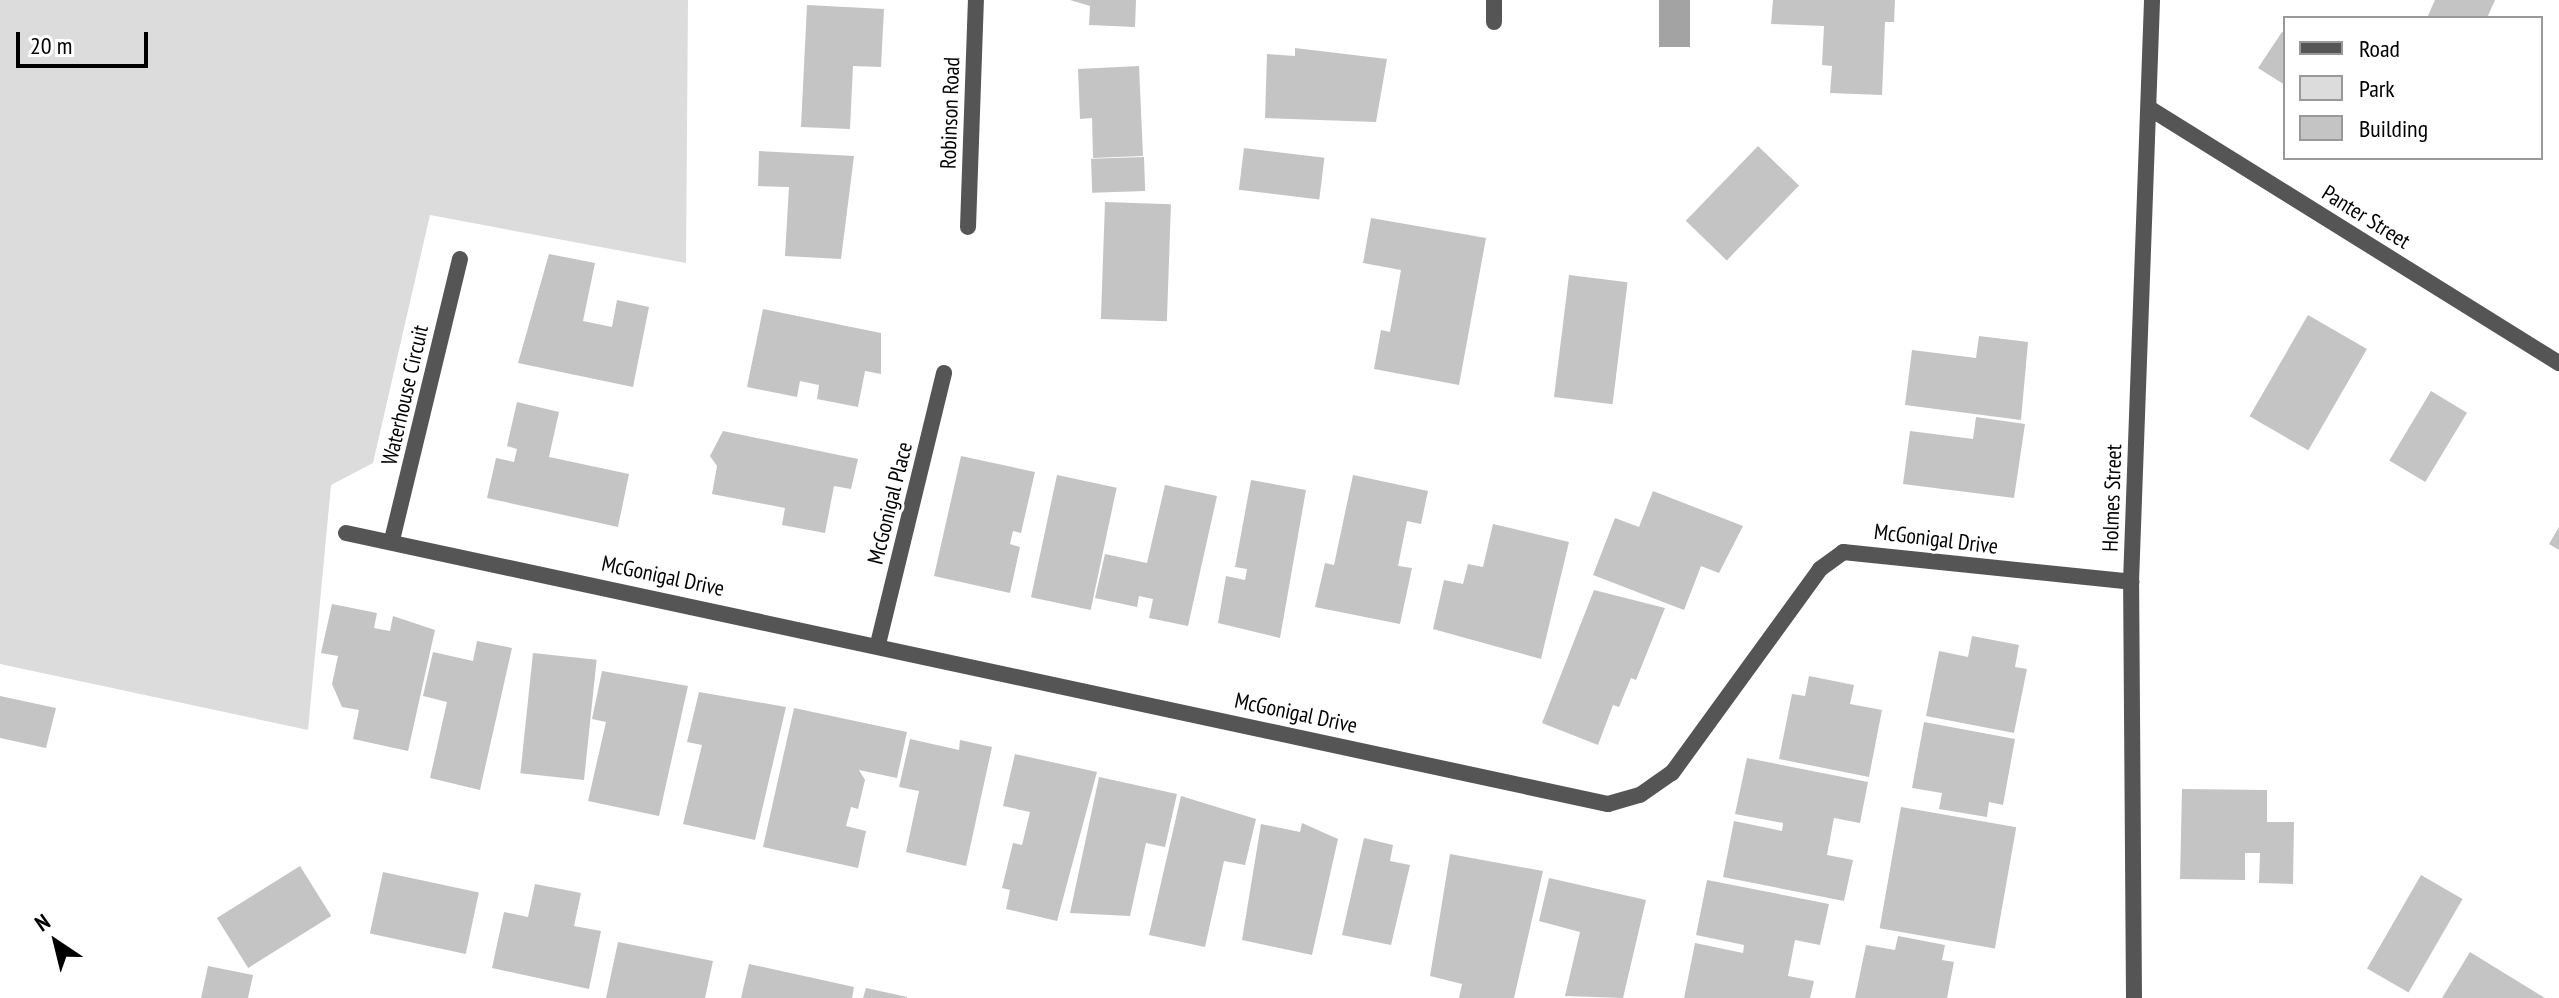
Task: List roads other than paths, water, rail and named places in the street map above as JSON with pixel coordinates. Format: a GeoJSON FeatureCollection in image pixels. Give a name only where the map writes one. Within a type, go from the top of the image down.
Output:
{"type":"FeatureCollection","features":[{"type":"Feature","properties":{"kind":"street","name":"Robinson Road"},"geometry":{"type":"LineString","coordinates":[[968,227],[976,0]]}},
{"type":"Feature","properties":{"kind":"street"},"geometry":{"type":"LineString","coordinates":[[1494,0],[1494,22]]}},
{"type":"Feature","properties":{"kind":"street","name":"Holmes Street"},"geometry":{"type":"LineString","coordinates":[[2134,998],[2131,582],[2152,0]]}},
{"type":"Feature","properties":{"kind":"street","name":"Panter Street"},"geometry":{"type":"LineString","coordinates":[[2149,108],[2559,363]]}},
{"type":"Feature","properties":{"kind":"street","name":"Waterhouse Circuit"},"geometry":{"type":"LineString","coordinates":[[392,540],[460,259]]}},
{"type":"Feature","properties":{"kind":"street","name":"McGonigal Place"},"geometry":{"type":"LineString","coordinates":[[878,644],[944,373]]}},
{"type":"Feature","properties":{"kind":"street","name":"McGonigal Drive"},"geometry":{"type":"LineString","coordinates":[[346,533],[392,540],[878,644],[1608,804],[1640,795],[1672,773],[1820,569],[1843,552],[2131,582]]}}]}
